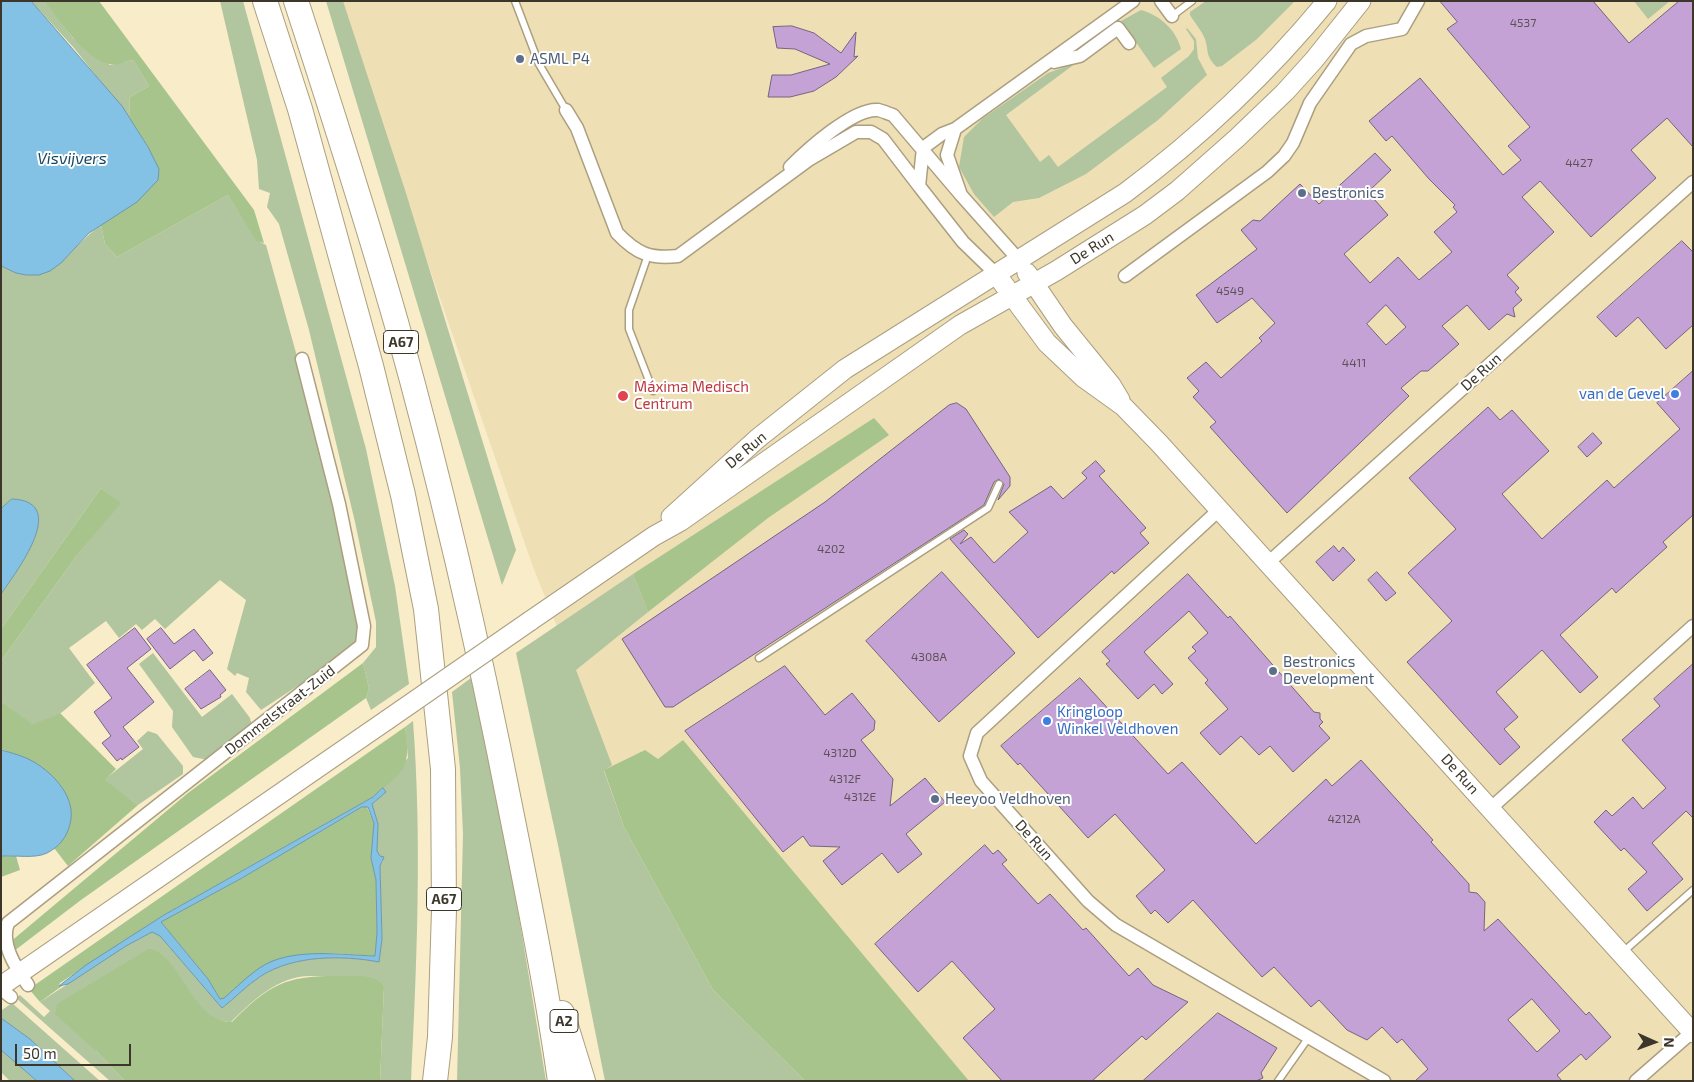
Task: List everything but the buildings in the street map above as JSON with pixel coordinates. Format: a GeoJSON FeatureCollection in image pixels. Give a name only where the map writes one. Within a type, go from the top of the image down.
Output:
{"type":"FeatureCollection","features":[{"type":"Feature","properties":{"kind":"highway","name":"A67"},"geometry":{"type":"LineString","coordinates":[[266,1],[300,109],[371,366],[403,495],[426,609],[442,768],[444,910],[440,1037],[436,1081]]}},
{"type":"Feature","properties":{"kind":"highway","name":"A67"},"geometry":{"type":"LineString","coordinates":[[296,1],[372,240],[440,490],[487,688],[542,962],[560,1081]]}},
{"type":"Feature","properties":{"kind":"highway","name":"A2"},"geometry":{"type":"LineString","coordinates":[[542,962],[568,1030],[583,1081]]}},
{"type":"Feature","properties":{"kind":"highway","name":"A67"},"geometry":{"type":"LineString","coordinates":[[440,1037],[444,1081]]}},
{"type":"Feature","properties":{"kind":"main road","name":"De Run"},"geometry":{"type":"LineString","coordinates":[[654,536],[681,505],[757,439],[846,369],[1125,192],[1186,146],[1268,68],[1327,1]]}},
{"type":"Feature","properties":{"kind":"main road","name":"De Run"},"geometry":{"type":"LineString","coordinates":[[24,979],[387,720],[654,536],[681,521],[960,325],[1034,283],[1145,215],[1199,172],[1285,92],[1314,60],[1361,1]]}},
{"type":"Feature","properties":{"kind":"main road","name":"De Run"},"geometry":{"type":"LineString","coordinates":[[1018,259],[1063,326],[1111,385],[1123,406]]}},
{"type":"Feature","properties":{"kind":"main road","name":"De Run"},"geometry":{"type":"LineString","coordinates":[[996,274],[1048,342],[1084,378],[1123,406],[1220,509],[1692,1032]]}},
{"type":"Feature","properties":{"kind":"main road"},"geometry":{"type":"LineString","coordinates":[[4,991],[24,979]]}},
{"type":"Feature","properties":{"kind":"street"},"geometry":{"type":"LineString","coordinates":[[919,186],[923,148],[942,134],[955,130],[1133,1]]}},
{"type":"Feature","properties":{"kind":"street"},"geometry":{"type":"LineString","coordinates":[[1161,1],[1172,16]]}},
{"type":"Feature","properties":{"kind":"street"},"geometry":{"type":"LineString","coordinates":[[1125,276],[1267,172],[1284,156],[1293,142],[1310,103],[1351,44],[1366,36],[1402,29],[1418,1]]}},
{"type":"Feature","properties":{"kind":"street"},"geometry":{"type":"LineString","coordinates":[[1046,64],[1080,56],[1118,28],[1129,43]]}},
{"type":"Feature","properties":{"kind":"street"},"geometry":{"type":"LineString","coordinates":[[566,110],[577,128],[618,233],[625,241],[648,255],[658,258],[678,256],[766,192],[805,152],[853,117],[866,112],[878,110],[894,115],[961,195]]}},
{"type":"Feature","properties":{"kind":"street","name":"De Run"},"geometry":{"type":"LineString","coordinates":[[955,130],[947,156],[961,195],[1018,259]]}},
{"type":"Feature","properties":{"kind":"street","name":"De Run"},"geometry":{"type":"LineString","coordinates":[[766,192],[810,159],[856,132],[871,132],[883,139],[959,237],[996,274]]}},
{"type":"Feature","properties":{"kind":"street","name":"De Run"},"geometry":{"type":"LineString","coordinates":[[1269,562],[1693,182]]}},
{"type":"Feature","properties":{"kind":"street","name":"Dommelstraat-Zuid"},"geometry":{"type":"LineString","coordinates":[[24,979],[4,940],[8,924],[362,645],[364,626],[355,579],[339,504],[302,359]]}},
{"type":"Feature","properties":{"kind":"street","name":"De Run"},"geometry":{"type":"LineString","coordinates":[[1220,509],[977,732],[970,756],[981,781],[1088,901],[1116,925],[1384,1081]]}},
{"type":"Feature","properties":{"kind":"street","name":"De Run"},"geometry":{"type":"LineString","coordinates":[[1491,808],[1693,626]]}},
{"type":"Feature","properties":{"kind":"street","name":"De Run"},"geometry":{"type":"LineString","coordinates":[[1636,1081],[1692,1032]]}},
{"type":"Feature","properties":{"kind":"lane"},"geometry":{"type":"LineString","coordinates":[[515,1],[539,64],[566,110]]}},
{"type":"Feature","properties":{"kind":"lane"},"geometry":{"type":"LineString","coordinates":[[1172,16],[1192,1]]}},
{"type":"Feature","properties":{"kind":"lane"},"geometry":{"type":"LineString","coordinates":[[648,255],[629,310],[629,328],[653,391]]}},
{"type":"Feature","properties":{"kind":"lane"},"geometry":{"type":"LineString","coordinates":[[759,658],[988,508],[1000,484]]}},
{"type":"Feature","properties":{"kind":"lane"},"geometry":{"type":"LineString","coordinates":[[1621,953],[1693,890]]}},
{"type":"Feature","properties":{"kind":"lane"},"geometry":{"type":"LineString","coordinates":[[1278,1081],[1309,1037]]}},
{"type":"Feature","properties":{"kind":"shaded area"},"geometry":{"type":"Polygon","coordinates":[[[337,1],[1693,1],[1693,1081],[947,1081],[616,787],[573,666],[533,567],[337,1]]]}},
{"type":"Feature","properties":{"kind":"green space"},"geometry":{"type":"Polygon","coordinates":[[[31,1],[44,1],[73,38],[110,65],[133,60],[149,86],[130,97],[129,117],[74,48],[31,1]]]}},
{"type":"Feature","properties":{"kind":"green space"},"geometry":{"type":"Polygon","coordinates":[[[44,1],[99,1],[254,210],[264,243],[256,241],[228,195],[117,257],[105,244],[101,225],[112,217],[148,147],[129,117],[130,97],[149,86],[133,60],[109,64],[91,55],[73,38],[44,1]]]}},
{"type":"Feature","properties":{"kind":"green space"},"geometry":{"type":"Polygon","coordinates":[[[220,1],[243,1],[366,449],[395,586],[409,684],[371,710],[366,698],[369,688],[363,663],[376,647],[376,622],[355,522],[309,330],[279,224],[267,207],[270,193],[259,189],[257,160],[220,1]]]}},
{"type":"Feature","properties":{"kind":"green space"},"geometry":{"type":"Polygon","coordinates":[[[326,1],[343,1],[405,190],[516,550],[502,585],[326,1]]]}},
{"type":"Feature","properties":{"kind":"green space"},"geometry":{"type":"Polygon","coordinates":[[[1206,1],[1295,1],[1257,39],[1222,66],[1217,67],[1209,56],[1204,36],[1190,15],[1190,12],[1206,1]]]}},
{"type":"Feature","properties":{"kind":"green space"},"geometry":{"type":"Polygon","coordinates":[[[1634,1],[1670,1],[1648,19],[1634,1]]]}},
{"type":"Feature","properties":{"kind":"green space"},"geometry":{"type":"Polygon","coordinates":[[[1141,10],[1154,15],[1166,24],[1175,35],[1181,49],[1154,68],[1121,21],[1141,10]]]}},
{"type":"Feature","properties":{"kind":"green space"},"geometry":{"type":"Polygon","coordinates":[[[1187,28],[1196,39],[1198,58],[1207,75],[1158,120],[1086,174],[1039,198],[1013,202],[994,217],[974,194],[959,167],[964,137],[982,119],[1048,73],[1076,63],[1006,115],[1040,162],[1049,155],[1058,167],[1167,87],[1161,78],[1189,56],[1194,49],[1194,41],[1187,28]]]}},
{"type":"Feature","properties":{"kind":"green space"},"geometry":{"type":"Polygon","coordinates":[[[228,195],[256,240],[266,245],[313,414],[361,627],[356,643],[328,666],[261,710],[246,692],[249,678],[237,673],[235,676],[227,669],[246,600],[220,580],[165,629],[155,619],[142,630],[136,624],[119,638],[106,621],[69,648],[95,683],[60,713],[33,726],[1,701],[1,661],[75,558],[120,503],[101,488],[1,629],[1,594],[19,566],[12,499],[1,509],[1,266],[18,273],[33,275],[45,272],[57,265],[101,225],[105,244],[117,257],[228,195]]]}},
{"type":"Feature","properties":{"kind":"green space"},"geometry":{"type":"Polygon","coordinates":[[[874,418],[889,435],[768,518],[648,612],[633,574],[874,418]]]}},
{"type":"Feature","properties":{"kind":"green space"},"geometry":{"type":"Polygon","coordinates":[[[101,488],[121,503],[75,558],[1,661],[1,629],[101,488]]]}},
{"type":"Feature","properties":{"kind":"green space"},"geometry":{"type":"Polygon","coordinates":[[[633,574],[648,612],[576,670],[612,765],[604,771],[624,827],[713,990],[805,1081],[605,1081],[558,845],[516,653],[633,574]]]}},
{"type":"Feature","properties":{"kind":"green space"},"geometry":{"type":"Polygon","coordinates":[[[153,653],[202,717],[232,694],[250,718],[252,726],[208,760],[193,757],[172,727],[173,711],[139,664],[153,653]]]}},
{"type":"Feature","properties":{"kind":"green space"},"geometry":{"type":"Polygon","coordinates":[[[363,663],[369,688],[366,698],[81,900],[14,951],[9,943],[188,793],[363,663]]]}},
{"type":"Feature","properties":{"kind":"green space"},"geometry":{"type":"Polygon","coordinates":[[[471,678],[503,828],[546,1081],[457,1081],[463,834],[460,768],[452,692],[471,678]]]}},
{"type":"Feature","properties":{"kind":"green space"},"geometry":{"type":"Polygon","coordinates":[[[1,701],[33,725],[60,713],[116,769],[105,780],[138,805],[68,866],[54,848],[58,845],[33,762],[1,749],[1,701]]]}},
{"type":"Feature","properties":{"kind":"green space"},"geometry":{"type":"Polygon","coordinates":[[[413,721],[418,856],[417,946],[411,1081],[380,1081],[384,986],[328,977],[298,977],[287,980],[266,991],[231,1022],[217,1019],[205,1012],[170,963],[161,953],[150,948],[96,1051],[125,1081],[110,1081],[16,998],[20,995],[44,1017],[50,1011],[40,1002],[126,946],[152,932],[160,936],[222,1008],[261,976],[288,964],[303,960],[334,958],[379,962],[382,939],[380,866],[383,861],[377,851],[378,824],[372,804],[386,792],[382,789],[383,787],[408,758],[405,727],[413,721]]]}},
{"type":"Feature","properties":{"kind":"green space"},"geometry":{"type":"Polygon","coordinates":[[[405,727],[407,753],[403,768],[399,774],[373,797],[164,915],[60,983],[59,985],[62,986],[40,1002],[29,989],[405,727]]]}},
{"type":"Feature","properties":{"kind":"green space"},"geometry":{"type":"Polygon","coordinates":[[[148,731],[157,734],[183,766],[183,774],[138,805],[104,780],[143,749],[137,741],[148,731]]]}},
{"type":"Feature","properties":{"kind":"green space"},"geometry":{"type":"Polygon","coordinates":[[[683,740],[969,1081],[805,1081],[713,990],[624,827],[604,770],[645,750],[658,759],[683,740]]]}},
{"type":"Feature","properties":{"kind":"green space"},"geometry":{"type":"Polygon","coordinates":[[[362,807],[367,807],[374,823],[371,858],[376,880],[377,933],[375,956],[330,953],[266,964],[224,999],[220,999],[208,979],[161,922],[242,878],[362,807]]]}},
{"type":"Feature","properties":{"kind":"green space"},"geometry":{"type":"Polygon","coordinates":[[[1,856],[16,856],[20,870],[1,877],[1,856]]]}},
{"type":"Feature","properties":{"kind":"green space"},"geometry":{"type":"Polygon","coordinates":[[[150,948],[161,953],[170,963],[207,1012],[218,1019],[232,1022],[258,998],[282,984],[294,980],[325,976],[366,976],[375,979],[384,986],[380,1081],[125,1081],[96,1051],[55,1014],[57,1004],[150,948]]]}},
{"type":"Feature","properties":{"kind":"green space"},"geometry":{"type":"Polygon","coordinates":[[[12,1003],[100,1081],[75,1081],[30,1039],[1,1018],[2,1010],[12,1003]]]}},
{"type":"Feature","properties":{"kind":"green space"},"geometry":{"type":"Polygon","coordinates":[[[1,1050],[37,1081],[10,1081],[1,1072],[1,1050]]]}},
{"type":"Feature","properties":{"kind":"water","name":"Visvijvers"},"geometry":{"type":"Polygon","coordinates":[[[1,1],[31,1],[122,106],[148,147],[159,169],[158,180],[137,202],[89,233],[61,263],[50,271],[39,275],[16,273],[1,266],[1,1]]]}},
{"type":"Feature","properties":{"kind":"water"},"geometry":{"type":"Polygon","coordinates":[[[12,499],[29,503],[37,512],[38,524],[27,555],[1,594],[1,509],[12,499]]]}},
{"type":"Feature","properties":{"kind":"water"},"geometry":{"type":"Polygon","coordinates":[[[1,750],[26,758],[42,767],[56,780],[67,796],[71,814],[69,829],[62,841],[47,853],[31,856],[1,856],[1,750]]]}},
{"type":"Feature","properties":{"kind":"water"},"geometry":{"type":"Polygon","coordinates":[[[383,788],[386,792],[372,804],[378,824],[377,851],[380,856],[384,857],[380,866],[382,939],[379,962],[334,958],[303,960],[288,964],[261,976],[222,1008],[160,936],[152,932],[126,946],[68,984],[59,986],[86,965],[164,915],[373,797],[383,788]],[[362,807],[242,878],[161,922],[208,979],[220,999],[224,998],[260,968],[278,959],[305,954],[375,956],[377,933],[376,880],[371,858],[374,823],[368,807],[362,807]]]}},
{"type":"Feature","properties":{"kind":"water"},"geometry":{"type":"Polygon","coordinates":[[[1,1018],[30,1039],[75,1081],[37,1081],[1,1050],[1,1018]]]}},
{"type":"Feature","properties":{"kind":"place","name":"ASML P4"},"geometry":{"type":"Point","coordinates":[520,59]}},
{"type":"Feature","properties":{"kind":"place","name":"Bestronics"},"geometry":{"type":"Point","coordinates":[1302,193]}},
{"type":"Feature","properties":{"kind":"place","name":"van de Gevel"},"geometry":{"type":"Point","coordinates":[1675,394]}},
{"type":"Feature","properties":{"kind":"place","name":"Máxima Medisch Centrum"},"geometry":{"type":"Point","coordinates":[623,396]}},
{"type":"Feature","properties":{"kind":"place","name":"Bestronics Development"},"geometry":{"type":"Point","coordinates":[1273,671]}},
{"type":"Feature","properties":{"kind":"place","name":"Kringloop Winkel Veldhoven"},"geometry":{"type":"Point","coordinates":[1047,721]}},
{"type":"Feature","properties":{"kind":"place","name":"Heeyoo Veldhoven"},"geometry":{"type":"Point","coordinates":[935,799]}}]}
